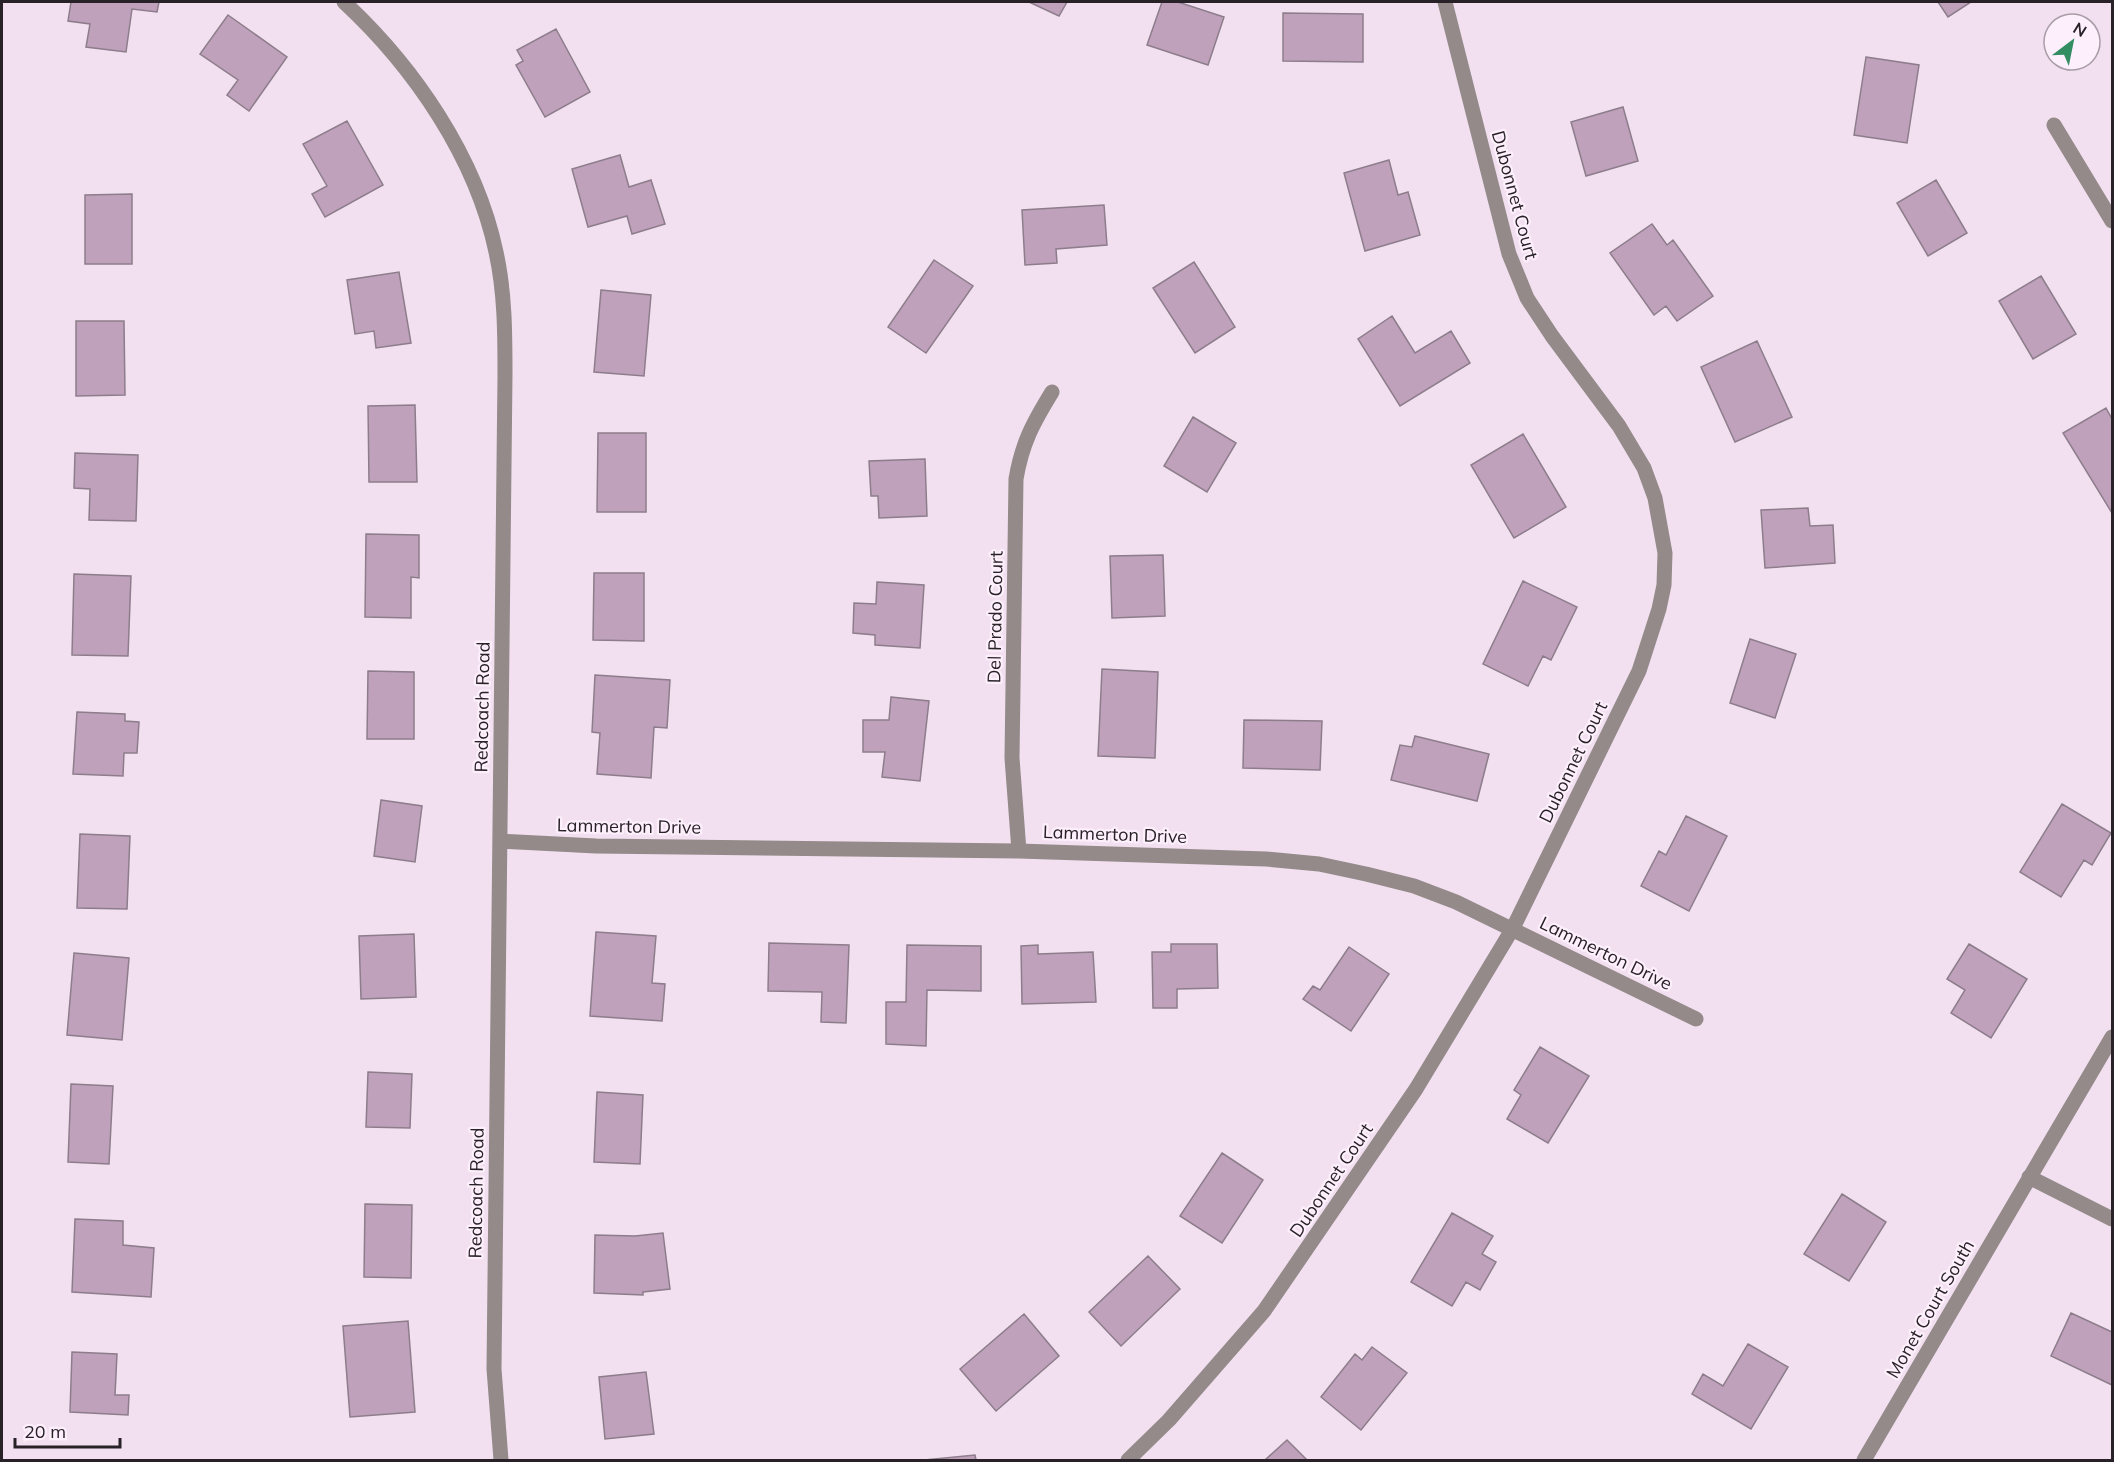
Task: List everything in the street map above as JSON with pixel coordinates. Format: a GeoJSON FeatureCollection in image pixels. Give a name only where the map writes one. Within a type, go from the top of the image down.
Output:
{"type":"FeatureCollection","features":[{"type":"Feature","properties":{"kind":"street","name":"Redcoach Road"},"geometry":{"type":"LineString","coordinates":[[344,2],[394,53],[437,115],[473,185],[496,251],[503,296],[505,375],[494,1369],[501,1461]]}},
{"type":"Feature","properties":{"kind":"street","name":"Dubonnet Court"},"geometry":{"type":"LineString","coordinates":[[1128,1461],[1169,1420],[1264,1311],[1416,1089],[1513,928],[1639,671],[1659,609],[1664,585],[1665,553],[1662,523],[1644,468],[1619,426],[1552,336],[1527,298],[1509,254],[1445,2]]}},
{"type":"Feature","properties":{"kind":"street"},"geometry":{"type":"LineString","coordinates":[[2054,125],[2112,221]]}},
{"type":"Feature","properties":{"kind":"street","name":"Del Prado Court"},"geometry":{"type":"LineString","coordinates":[[1019,851],[1012,758],[1016,479],[1021,452],[1029,429],[1052,392]]}},
{"type":"Feature","properties":{"kind":"street","name":"Lammerton Drive"},"geometry":{"type":"LineString","coordinates":[[500,841],[596,846],[1019,851],[1266,859],[1319,864],[1414,886],[1513,928],[1696,1019]]}},
{"type":"Feature","properties":{"kind":"street","name":"Monet Court South"},"geometry":{"type":"LineString","coordinates":[[1864,1461],[2112,1037]]}},
{"type":"Feature","properties":{"kind":"street"},"geometry":{"type":"LineString","coordinates":[[2029,1177],[2112,1219]]}},
{"type":"Feature","properties":{"kind":"building"},"geometry":{"type":"Polygon","coordinates":[[[71,2],[159,2],[157,12],[132,9],[126,52],[86,47],[90,24],[68,21],[71,2]]]}},
{"type":"Feature","properties":{"kind":"building"},"geometry":{"type":"Polygon","coordinates":[[[1029,2],[1067,2],[1059,16],[1029,2]]]}},
{"type":"Feature","properties":{"kind":"building"},"geometry":{"type":"Polygon","coordinates":[[[1162,2],[1178,2],[1224,17],[1208,65],[1147,45],[1162,2]]]}},
{"type":"Feature","properties":{"kind":"building"},"geometry":{"type":"Polygon","coordinates":[[[1938,2],[1971,2],[1948,17],[1938,2]]]}},
{"type":"Feature","properties":{"kind":"building"},"geometry":{"type":"Polygon","coordinates":[[[1283,13],[1363,14],[1363,62],[1283,61],[1283,13]]]}},
{"type":"Feature","properties":{"kind":"building"},"geometry":{"type":"Polygon","coordinates":[[[228,15],[287,57],[249,111],[227,95],[238,80],[200,54],[228,15]]]}},
{"type":"Feature","properties":{"kind":"building"},"geometry":{"type":"Polygon","coordinates":[[[556,29],[590,92],[545,117],[516,65],[523,61],[517,50],[556,29]]]}},
{"type":"Feature","properties":{"kind":"building"},"geometry":{"type":"Polygon","coordinates":[[[1866,57],[1919,65],[1907,143],[1854,135],[1866,57]]]}},
{"type":"Feature","properties":{"kind":"building"},"geometry":{"type":"Polygon","coordinates":[[[1623,107],[1638,161],[1586,176],[1571,122],[1623,107]]]}},
{"type":"Feature","properties":{"kind":"building"},"geometry":{"type":"Polygon","coordinates":[[[347,121],[383,185],[325,217],[312,194],[327,186],[303,144],[347,121]]]}},
{"type":"Feature","properties":{"kind":"building"},"geometry":{"type":"Polygon","coordinates":[[[620,155],[629,187],[651,180],[665,224],[632,234],[627,216],[588,227],[572,169],[620,155]]]}},
{"type":"Feature","properties":{"kind":"building"},"geometry":{"type":"Polygon","coordinates":[[[1389,160],[1398,195],[1408,192],[1420,235],[1365,251],[1344,173],[1389,160]]]}},
{"type":"Feature","properties":{"kind":"building"},"geometry":{"type":"Polygon","coordinates":[[[1936,180],[1967,233],[1928,256],[1897,203],[1936,180]]]}},
{"type":"Feature","properties":{"kind":"building"},"geometry":{"type":"Polygon","coordinates":[[[132,194],[132,264],[85,264],[85,195],[132,194]]]}},
{"type":"Feature","properties":{"kind":"building"},"geometry":{"type":"Polygon","coordinates":[[[1104,205],[1107,245],[1056,249],[1057,263],[1025,265],[1022,210],[1104,205]]]}},
{"type":"Feature","properties":{"kind":"building"},"geometry":{"type":"Polygon","coordinates":[[[1652,224],[1667,245],[1673,240],[1713,296],[1677,321],[1666,306],[1654,315],[1610,253],[1652,224]]]}},
{"type":"Feature","properties":{"kind":"building"},"geometry":{"type":"Polygon","coordinates":[[[934,260],[973,286],[926,353],[888,327],[934,260]]]}},
{"type":"Feature","properties":{"kind":"building"},"geometry":{"type":"Polygon","coordinates":[[[1194,262],[1235,327],[1195,353],[1153,288],[1194,262]]]}},
{"type":"Feature","properties":{"kind":"building"},"geometry":{"type":"Polygon","coordinates":[[[399,272],[411,343],[376,348],[374,331],[355,334],[347,280],[399,272]]]}},
{"type":"Feature","properties":{"kind":"building"},"geometry":{"type":"Polygon","coordinates":[[[2041,276],[2076,334],[2033,359],[1999,301],[2041,276]]]}},
{"type":"Feature","properties":{"kind":"building"},"geometry":{"type":"Polygon","coordinates":[[[601,290],[651,295],[644,376],[594,372],[601,290]]]}},
{"type":"Feature","properties":{"kind":"building"},"geometry":{"type":"Polygon","coordinates":[[[1392,316],[1415,353],[1451,331],[1470,363],[1400,406],[1358,339],[1392,316]]]}},
{"type":"Feature","properties":{"kind":"building"},"geometry":{"type":"Polygon","coordinates":[[[76,321],[124,321],[125,395],[76,396],[76,321]]]}},
{"type":"Feature","properties":{"kind":"building"},"geometry":{"type":"Polygon","coordinates":[[[1757,341],[1792,417],[1735,442],[1701,367],[1757,341]]]}},
{"type":"Feature","properties":{"kind":"building"},"geometry":{"type":"Polygon","coordinates":[[[415,405],[417,482],[369,482],[368,406],[415,405]]]}},
{"type":"Feature","properties":{"kind":"building"},"geometry":{"type":"Polygon","coordinates":[[[2106,408],[2112,419],[2112,513],[2063,433],[2106,408]]]}},
{"type":"Feature","properties":{"kind":"building"},"geometry":{"type":"Polygon","coordinates":[[[1193,417],[1236,443],[1207,492],[1164,466],[1193,417]]]}},
{"type":"Feature","properties":{"kind":"building"},"geometry":{"type":"Polygon","coordinates":[[[598,433],[646,433],[646,512],[597,512],[598,433]]]}},
{"type":"Feature","properties":{"kind":"building"},"geometry":{"type":"Polygon","coordinates":[[[1523,434],[1566,507],[1514,538],[1471,465],[1523,434]]]}},
{"type":"Feature","properties":{"kind":"building"},"geometry":{"type":"Polygon","coordinates":[[[75,453],[138,455],[136,521],[89,520],[90,489],[74,488],[75,453]]]}},
{"type":"Feature","properties":{"kind":"building"},"geometry":{"type":"Polygon","coordinates":[[[925,459],[927,516],[879,518],[878,496],[871,496],[869,461],[925,459]]]}},
{"type":"Feature","properties":{"kind":"building"},"geometry":{"type":"Polygon","coordinates":[[[1808,508],[1810,526],[1833,525],[1835,563],[1765,568],[1761,510],[1808,508]]]}},
{"type":"Feature","properties":{"kind":"building"},"geometry":{"type":"Polygon","coordinates":[[[366,534],[419,535],[419,578],[411,577],[411,618],[365,617],[366,534]]]}},
{"type":"Feature","properties":{"kind":"building"},"geometry":{"type":"Polygon","coordinates":[[[1163,555],[1165,616],[1112,618],[1110,556],[1163,555]]]}},
{"type":"Feature","properties":{"kind":"building"},"geometry":{"type":"Polygon","coordinates":[[[594,573],[644,573],[644,641],[593,640],[594,573]]]}},
{"type":"Feature","properties":{"kind":"building"},"geometry":{"type":"Polygon","coordinates":[[[74,574],[131,576],[128,656],[72,655],[74,574]]]}},
{"type":"Feature","properties":{"kind":"building"},"geometry":{"type":"Polygon","coordinates":[[[1523,581],[1577,607],[1551,660],[1543,656],[1528,686],[1483,664],[1523,581]]]}},
{"type":"Feature","properties":{"kind":"building"},"geometry":{"type":"Polygon","coordinates":[[[877,582],[924,585],[920,648],[875,645],[875,635],[853,633],[854,603],[876,604],[877,582]]]}},
{"type":"Feature","properties":{"kind":"building"},"geometry":{"type":"Polygon","coordinates":[[[1750,639],[1796,654],[1775,718],[1730,703],[1750,639]]]}},
{"type":"Feature","properties":{"kind":"building"},"geometry":{"type":"Polygon","coordinates":[[[1102,669],[1158,672],[1155,758],[1098,756],[1102,669]]]}},
{"type":"Feature","properties":{"kind":"building"},"geometry":{"type":"Polygon","coordinates":[[[368,671],[414,672],[414,739],[367,739],[368,671]]]}},
{"type":"Feature","properties":{"kind":"building"},"geometry":{"type":"Polygon","coordinates":[[[595,675],[670,680],[667,728],[654,727],[651,778],[597,774],[600,733],[592,732],[595,675]]]}},
{"type":"Feature","properties":{"kind":"building"},"geometry":{"type":"Polygon","coordinates":[[[891,697],[929,701],[920,781],[882,777],[885,752],[863,752],[863,720],[889,720],[891,697]]]}},
{"type":"Feature","properties":{"kind":"building"},"geometry":{"type":"Polygon","coordinates":[[[77,712],[125,714],[125,721],[139,722],[137,753],[124,753],[123,776],[73,774],[77,712]]]}},
{"type":"Feature","properties":{"kind":"building"},"geometry":{"type":"Polygon","coordinates":[[[1244,720],[1322,721],[1320,770],[1243,768],[1244,720]]]}},
{"type":"Feature","properties":{"kind":"building"},"geometry":{"type":"Polygon","coordinates":[[[1415,736],[1489,754],[1477,801],[1391,780],[1400,745],[1412,747],[1415,736]]]}},
{"type":"Feature","properties":{"kind":"building"},"geometry":{"type":"Polygon","coordinates":[[[381,800],[422,806],[415,862],[374,856],[381,800]]]}},
{"type":"Feature","properties":{"kind":"building"},"geometry":{"type":"Polygon","coordinates":[[[2062,804],[2111,833],[2092,865],[2084,860],[2061,897],[2020,872],[2062,804]]]}},
{"type":"Feature","properties":{"kind":"building"},"geometry":{"type":"Polygon","coordinates":[[[1686,816],[1727,836],[1689,911],[1641,886],[1659,851],[1666,855],[1686,816]]]}},
{"type":"Feature","properties":{"kind":"building"},"geometry":{"type":"Polygon","coordinates":[[[80,834],[130,836],[127,909],[77,908],[80,834]]]}},
{"type":"Feature","properties":{"kind":"building"},"geometry":{"type":"Polygon","coordinates":[[[596,932],[656,936],[652,983],[665,984],[662,1021],[590,1016],[596,932]]]}},
{"type":"Feature","properties":{"kind":"building"},"geometry":{"type":"Polygon","coordinates":[[[414,934],[416,997],[361,999],[359,936],[414,934]]]}},
{"type":"Feature","properties":{"kind":"building"},"geometry":{"type":"Polygon","coordinates":[[[769,943],[849,945],[846,1023],[821,1022],[822,992],[768,991],[769,943]]]}},
{"type":"Feature","properties":{"kind":"building"},"geometry":{"type":"Polygon","coordinates":[[[1171,944],[1217,944],[1218,988],[1177,989],[1177,1008],[1153,1008],[1152,952],[1171,952],[1171,944]]]}},
{"type":"Feature","properties":{"kind":"building"},"geometry":{"type":"Polygon","coordinates":[[[1969,944],[2027,979],[1991,1038],[1951,1013],[1965,990],[1947,979],[1969,944]]]}},
{"type":"Feature","properties":{"kind":"building"},"geometry":{"type":"Polygon","coordinates":[[[907,945],[981,946],[981,991],[927,990],[926,1046],[886,1044],[886,1002],[906,1002],[907,945]]]}},
{"type":"Feature","properties":{"kind":"building"},"geometry":{"type":"Polygon","coordinates":[[[1038,945],[1038,954],[1093,952],[1096,1002],[1022,1004],[1021,946],[1038,945]]]}},
{"type":"Feature","properties":{"kind":"building"},"geometry":{"type":"Polygon","coordinates":[[[1349,947],[1389,974],[1351,1031],[1303,999],[1313,986],[1320,990],[1349,947]]]}},
{"type":"Feature","properties":{"kind":"building"},"geometry":{"type":"Polygon","coordinates":[[[74,953],[129,958],[122,1040],[67,1035],[74,953]]]}},
{"type":"Feature","properties":{"kind":"building"},"geometry":{"type":"Polygon","coordinates":[[[1540,1047],[1589,1076],[1548,1143],[1507,1119],[1521,1095],[1514,1090],[1540,1047]]]}},
{"type":"Feature","properties":{"kind":"building"},"geometry":{"type":"Polygon","coordinates":[[[368,1072],[412,1074],[410,1128],[366,1127],[368,1072]]]}},
{"type":"Feature","properties":{"kind":"building"},"geometry":{"type":"Polygon","coordinates":[[[71,1084],[113,1086],[109,1164],[68,1162],[71,1084]]]}},
{"type":"Feature","properties":{"kind":"building"},"geometry":{"type":"Polygon","coordinates":[[[597,1092],[643,1095],[640,1164],[594,1162],[597,1092]]]}},
{"type":"Feature","properties":{"kind":"building"},"geometry":{"type":"Polygon","coordinates":[[[1222,1153],[1263,1180],[1222,1243],[1180,1216],[1222,1153]]]}},
{"type":"Feature","properties":{"kind":"building"},"geometry":{"type":"Polygon","coordinates":[[[1842,1194],[1886,1222],[1849,1281],[1804,1254],[1842,1194]]]}},
{"type":"Feature","properties":{"kind":"building"},"geometry":{"type":"Polygon","coordinates":[[[365,1204],[412,1205],[411,1278],[364,1277],[365,1204]]]}},
{"type":"Feature","properties":{"kind":"building"},"geometry":{"type":"Polygon","coordinates":[[[1452,1213],[1493,1236],[1482,1254],[1496,1262],[1480,1290],[1466,1282],[1452,1306],[1411,1282],[1452,1213]]]}},
{"type":"Feature","properties":{"kind":"building"},"geometry":{"type":"Polygon","coordinates":[[[75,1219],[123,1221],[123,1245],[154,1248],[151,1297],[72,1292],[75,1219]]]}},
{"type":"Feature","properties":{"kind":"building"},"geometry":{"type":"Polygon","coordinates":[[[663,1233],[670,1289],[643,1292],[643,1295],[594,1293],[595,1235],[635,1236],[663,1233]]]}},
{"type":"Feature","properties":{"kind":"building"},"geometry":{"type":"Polygon","coordinates":[[[1148,1256],[1180,1289],[1121,1346],[1089,1312],[1148,1256]]]}},
{"type":"Feature","properties":{"kind":"building"},"geometry":{"type":"Polygon","coordinates":[[[2071,1313],[2112,1332],[2112,1385],[2051,1356],[2071,1313]]]}},
{"type":"Feature","properties":{"kind":"building"},"geometry":{"type":"Polygon","coordinates":[[[1024,1314],[1059,1356],[996,1411],[960,1369],[1024,1314]]]}},
{"type":"Feature","properties":{"kind":"building"},"geometry":{"type":"Polygon","coordinates":[[[408,1321],[415,1412],[350,1417],[343,1326],[408,1321]]]}},
{"type":"Feature","properties":{"kind":"building"},"geometry":{"type":"Polygon","coordinates":[[[1748,1344],[1788,1367],[1751,1429],[1692,1394],[1703,1374],[1723,1386],[1748,1344]]]}},
{"type":"Feature","properties":{"kind":"building"},"geometry":{"type":"Polygon","coordinates":[[[1372,1347],[1407,1373],[1361,1430],[1321,1397],[1355,1354],[1362,1360],[1372,1347]]]}},
{"type":"Feature","properties":{"kind":"building"},"geometry":{"type":"Polygon","coordinates":[[[72,1352],[117,1354],[115,1395],[129,1395],[128,1415],[70,1412],[72,1352]]]}},
{"type":"Feature","properties":{"kind":"building"},"geometry":{"type":"Polygon","coordinates":[[[646,1372],[654,1434],[605,1439],[599,1377],[646,1372]]]}},
{"type":"Feature","properties":{"kind":"building"},"geometry":{"type":"Polygon","coordinates":[[[1287,1440],[1307,1460],[1265,1460],[1287,1440]]]}},
{"type":"Feature","properties":{"kind":"building"},"geometry":{"type":"Polygon","coordinates":[[[975,1455],[976,1460],[924,1460],[975,1455]]]}}]}
